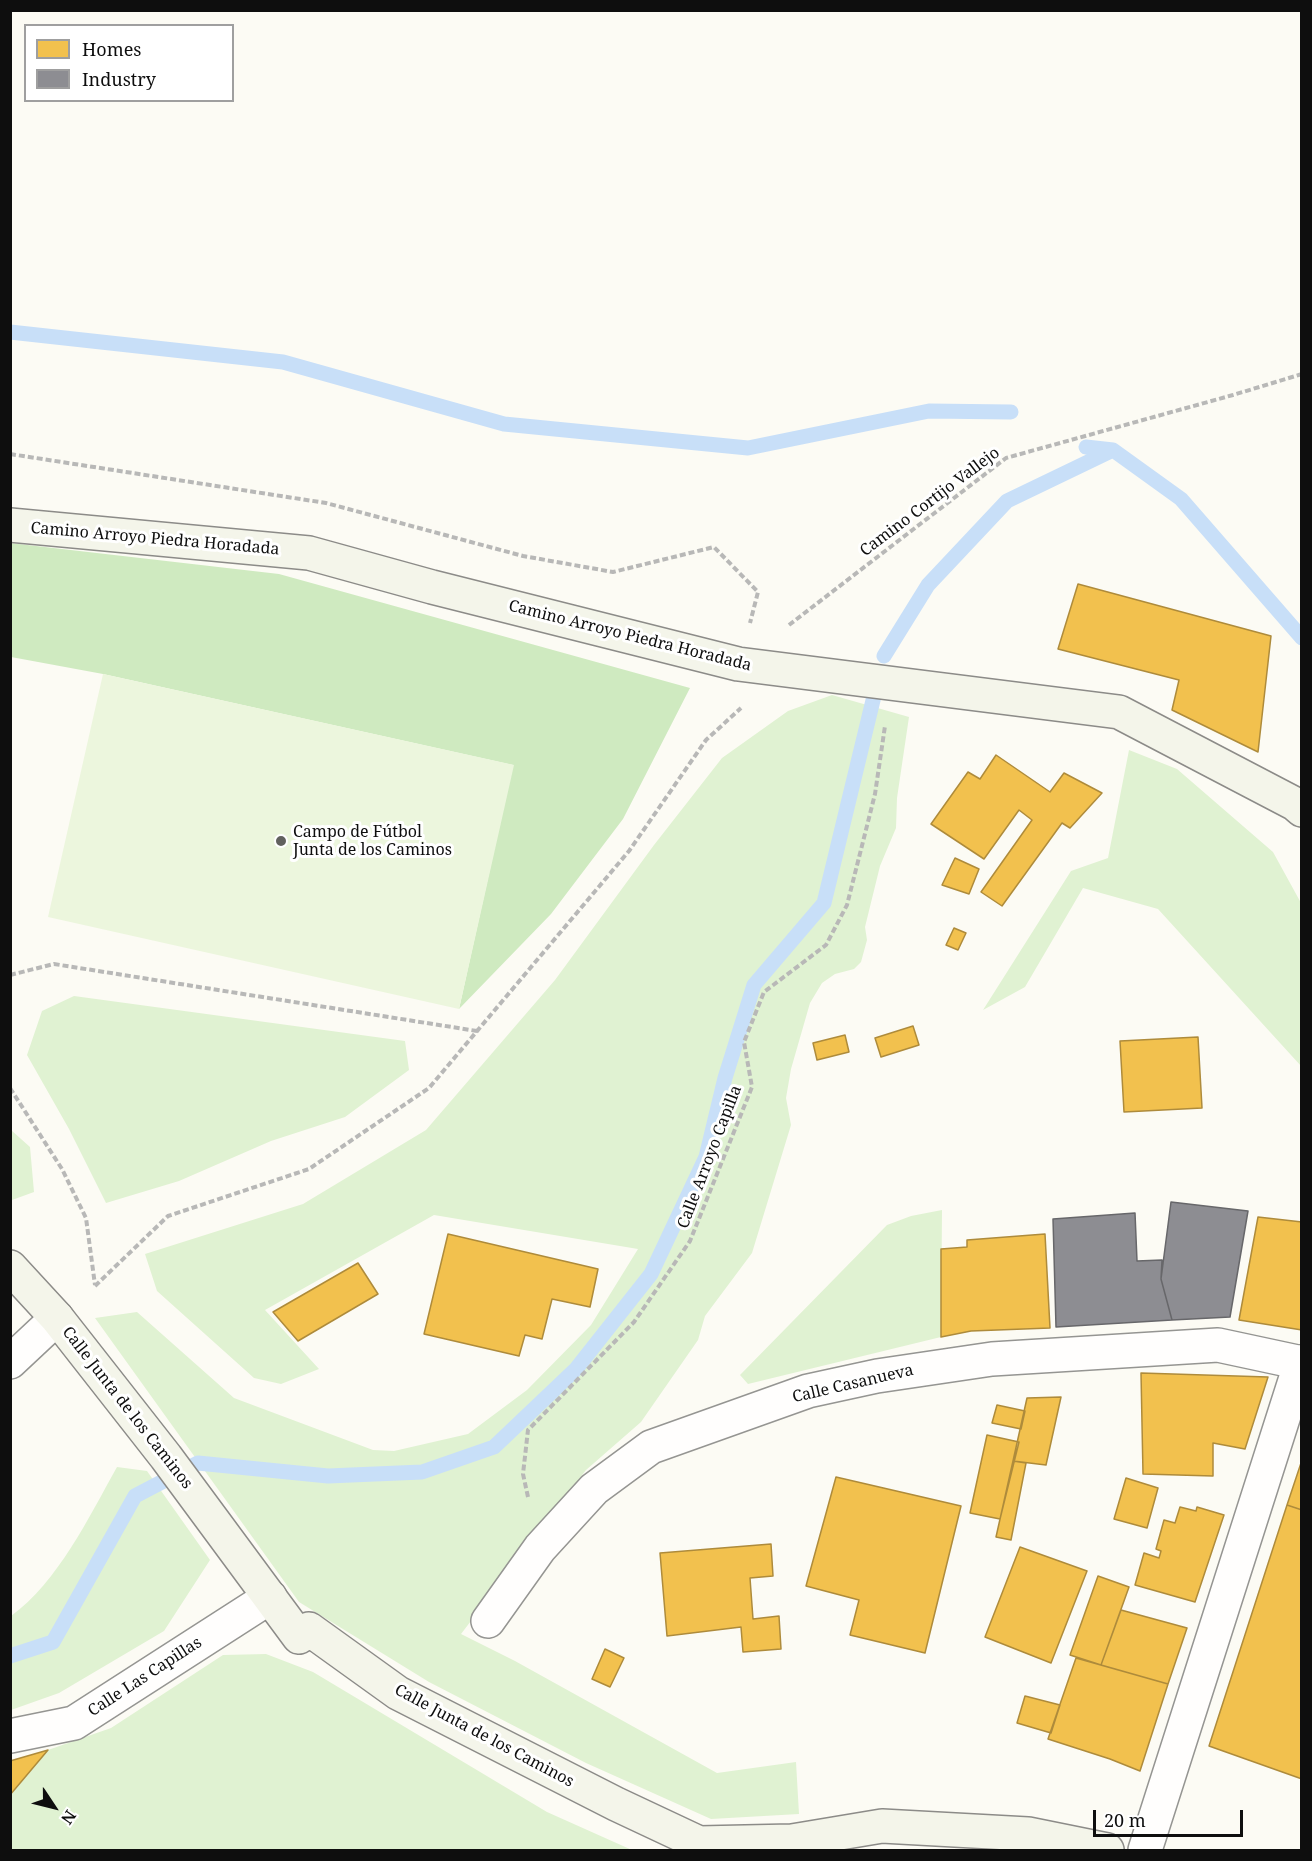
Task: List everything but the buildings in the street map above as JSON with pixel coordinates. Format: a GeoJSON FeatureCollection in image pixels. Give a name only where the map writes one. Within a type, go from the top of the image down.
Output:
{"type":"FeatureCollection","features":[{"type":"Feature","properties":{"kind":"main road","name":"Camino Arroyo Piedra Horadada"},"geometry":{"type":"LineString","coordinates":[[10,525],[309,553],[432,587],[738,664],[1119,712],[1298,807]]}},
{"type":"Feature","properties":{"kind":"main road","name":"Calle Junta de los Caminos"},"geometry":{"type":"LineString","coordinates":[[10,1267],[57,1318],[166,1457],[267,1607],[299,1637],[309,1629],[398,1693],[616,1804],[699,1843],[792,1842],[882,1826],[1028,1834],[1107,1851]]}},
{"type":"Feature","properties":{"kind":"street"},"geometry":{"type":"LineString","coordinates":[[10,1362],[57,1318]]}},
{"type":"Feature","properties":{"kind":"street","name":"Calle Casanueva"},"geometry":{"type":"LineString","coordinates":[[488,1621],[540,1548],[594,1489],[651,1447],[808,1391],[877,1376],[992,1359],[1218,1345],[1301,1363],[1145,1851]]}},
{"type":"Feature","properties":{"kind":"street","name":"Calle Las Capillas"},"geometry":{"type":"LineString","coordinates":[[10,1736],[74,1723],[267,1607]]}},
{"type":"Feature","properties":{"kind":"path","name":"Camino Cortijo Vallejo"},"geometry":{"type":"LineString","coordinates":[[738,664],[1006,458],[1302,374]]}},
{"type":"Feature","properties":{"kind":"path"},"geometry":{"type":"LineString","coordinates":[[10,453],[326,503],[523,556],[613,572],[714,547],[758,592],[738,664]]}},
{"type":"Feature","properties":{"kind":"path"},"geometry":{"type":"LineString","coordinates":[[10,1088],[62,1169],[86,1218],[95,1286],[168,1216],[309,1169],[429,1088],[630,851],[706,740],[784,670]]}},
{"type":"Feature","properties":{"kind":"path","name":"Calle Arroyo Capilla"},"geometry":{"type":"LineString","coordinates":[[540,1548],[523,1473],[528,1430],[634,1322],[690,1241],[752,1087],[744,1042],[764,992],[826,945],[847,905],[875,794],[891,684]]}},
{"type":"Feature","properties":{"kind":"path"},"geometry":{"type":"LineString","coordinates":[[10,975],[54,964],[477,1031]]}},
{"type":"Feature","properties":{"kind":"green space"},"geometry":{"type":"Polygon","coordinates":[[[10,543],[279,574],[690,688],[623,819],[551,914],[459,1009],[513,765],[103,674],[11,657],[10,543]]]}},
{"type":"Feature","properties":{"kind":"green space","name":"Campo de Fútbol Junta de los Caminos"},"geometry":{"type":"Polygon","coordinates":[[[103,674],[514,765],[459,1009],[48,917],[103,674]]]}},
{"type":"Feature","properties":{"kind":"green space"},"geometry":{"type":"Polygon","coordinates":[[[832,695],[909,717],[897,798],[896,828],[880,866],[865,927],[867,940],[861,962],[854,969],[835,974],[822,983],[810,1003],[791,1069],[786,1098],[791,1125],[752,1253],[705,1316],[698,1340],[641,1422],[586,1470],[461,1634],[515,1661],[717,1773],[796,1762],[799,1814],[711,1819],[586,1763],[429,1682],[299,1602],[95,1318],[137,1312],[234,1398],[373,1450],[394,1451],[468,1434],[527,1390],[591,1325],[638,1249],[434,1215],[265,1310],[319,1369],[281,1384],[254,1378],[157,1291],[145,1254],[303,1204],[426,1130],[555,980],[654,845],[722,758],[788,711],[832,695]]]}},
{"type":"Feature","properties":{"kind":"green space"},"geometry":{"type":"Polygon","coordinates":[[[1129,750],[1177,769],[1273,852],[1301,903],[1301,1066],[1158,909],[1083,888],[1025,987],[983,1010],[1071,871],[1108,858],[1129,750]]]}},
{"type":"Feature","properties":{"kind":"green space"},"geometry":{"type":"Polygon","coordinates":[[[74,996],[405,1041],[409,1070],[345,1117],[271,1141],[179,1181],[106,1203],[69,1129],[27,1055],[42,1011],[74,996]]]}},
{"type":"Feature","properties":{"kind":"green space"},"geometry":{"type":"Polygon","coordinates":[[[11,1130],[30,1147],[34,1192],[12,1200],[11,1130]]]}},
{"type":"Feature","properties":{"kind":"green space"},"geometry":{"type":"Polygon","coordinates":[[[942,1210],[941,1337],[748,1384],[740,1375],[887,1225],[911,1216],[942,1210]]]}},
{"type":"Feature","properties":{"kind":"green space"},"geometry":{"type":"Polygon","coordinates":[[[117,1467],[147,1471],[210,1560],[164,1631],[59,1693],[11,1710],[11,1616],[28,1602],[58,1567],[84,1527],[117,1467]]]}},
{"type":"Feature","properties":{"kind":"green space"},"geometry":{"type":"Polygon","coordinates":[[[266,1654],[313,1672],[547,1812],[632,1850],[11,1850],[11,1795],[48,1750],[111,1728],[223,1655],[266,1654]]]}},
{"type":"Feature","properties":{"kind":"waterway"},"geometry":{"type":"LineString","coordinates":[[10,332],[283,362],[504,424],[748,448],[929,411],[1011,412]]}},
{"type":"Feature","properties":{"kind":"waterway"},"geometry":{"type":"LineString","coordinates":[[1086,447],[1113,450],[1181,499],[1302,638]]}},
{"type":"Feature","properties":{"kind":"waterway"},"geometry":{"type":"LineString","coordinates":[[884,656],[928,585],[1007,501],[1113,450]]}},
{"type":"Feature","properties":{"kind":"waterway"},"geometry":{"type":"LineString","coordinates":[[10,1656],[53,1642],[135,1496],[198,1463],[328,1476],[422,1472],[494,1447],[576,1369],[651,1274],[706,1157],[725,1078],[754,985],[824,903],[875,692]]}},
{"type":"Feature","properties":{"kind":"place","name":"Campo de Fútbol Junta de los Caminos"},"geometry":{"type":"Point","coordinates":[281,841]}}]}
